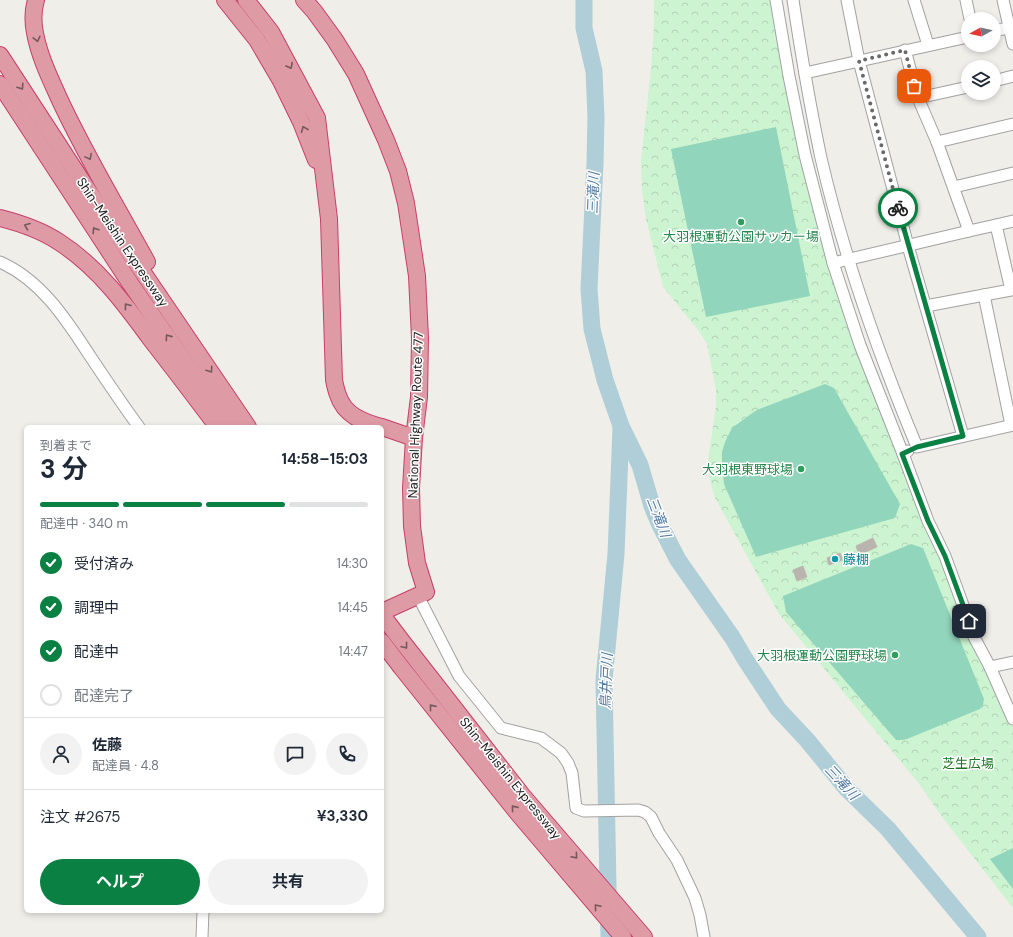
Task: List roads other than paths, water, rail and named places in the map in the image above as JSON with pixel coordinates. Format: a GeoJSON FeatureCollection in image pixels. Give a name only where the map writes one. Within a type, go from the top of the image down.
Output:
{"type":"FeatureCollection","features":[{"type":"Feature","properties":{"kind":"highway"},"geometry":{"type":"LineString","coordinates":[[36,0],[34,12],[35,33],[44,62],[60,100],[88,157],[194,348]]}},
{"type":"Feature","properties":{"kind":"highway"},"geometry":{"type":"LineString","coordinates":[[213,0],[257,40]]}},
{"type":"Feature","properties":{"kind":"highway"},"geometry":{"type":"LineString","coordinates":[[225,0],[257,40],[281,81],[301,122],[324,178]]}},
{"type":"Feature","properties":{"kind":"highway"},"geometry":{"type":"LineString","coordinates":[[240,0],[271,32]]}},
{"type":"Feature","properties":{"kind":"highway"},"geometry":{"type":"LineString","coordinates":[[246,0],[271,32],[317,118],[329,219],[334,380],[338,396],[344,408],[355,417],[366,423],[374,425]]}},
{"type":"Feature","properties":{"kind":"highway","name":"National Highway Route 477"},"geometry":{"type":"LineString","coordinates":[[304,0],[335,40],[356,74],[386,140],[398,171],[406,203],[417,276],[420,338],[419,397],[414,438],[411,488],[412,526],[417,563],[426,592],[418,596]]}},
{"type":"Feature","properties":{"kind":"highway","name":"Shin-Meishin Expressway"},"geometry":{"type":"LineString","coordinates":[[0,55],[110,224],[247,425]]}},
{"type":"Feature","properties":{"kind":"highway","name":"Shin-Meishin Expressway"},"geometry":{"type":"LineString","coordinates":[[0,84],[130,283],[229,425]]}},
{"type":"Feature","properties":{"kind":"highway"},"geometry":{"type":"LineString","coordinates":[[0,218],[25,225],[48,235],[69,248],[86,262],[120,297],[216,425]]}},
{"type":"Feature","properties":{"kind":"highway"},"geometry":{"type":"LineString","coordinates":[[384,428],[414,438]]}},
{"type":"Feature","properties":{"kind":"highway"},"geometry":{"type":"LineString","coordinates":[[384,611],[418,596]]}},
{"type":"Feature","properties":{"kind":"highway","name":"Shin-Meishin Expressway"},"geometry":{"type":"LineString","coordinates":[[384,618],[522,795],[644,937]]}},
{"type":"Feature","properties":{"kind":"highway","name":"Shin-Meishin Expressway"},"geometry":{"type":"LineString","coordinates":[[384,645],[516,811],[623,937]]}},
{"type":"Feature","properties":{"kind":"street"},"geometry":{"type":"LineString","coordinates":[[776,0],[805,155],[833,263],[860,345],[928,521],[945,556],[973,635],[990,667],[1013,718]]}},
{"type":"Feature","properties":{"kind":"street"},"geometry":{"type":"LineString","coordinates":[[793,0],[821,157],[848,260],[877,347],[917,447]]}},
{"type":"Feature","properties":{"kind":"street"},"geometry":{"type":"LineString","coordinates":[[847,0],[859,61],[908,246],[963,436]]}},
{"type":"Feature","properties":{"kind":"street"},"geometry":{"type":"LineString","coordinates":[[914,0],[928,45]]}},
{"type":"Feature","properties":{"kind":"street"},"geometry":{"type":"LineString","coordinates":[[966,0],[969,12]]}},
{"type":"Feature","properties":{"kind":"street"},"geometry":{"type":"LineString","coordinates":[[1003,0],[1011,27],[1013,44]]}},
{"type":"Feature","properties":{"kind":"street"},"geometry":{"type":"LineString","coordinates":[[1001,29],[1011,27]]}},
{"type":"Feature","properties":{"kind":"street"},"geometry":{"type":"LineString","coordinates":[[805,73],[961,38]]}},
{"type":"Feature","properties":{"kind":"street"},"geometry":{"type":"LineString","coordinates":[[905,50],[918,98],[937,142],[969,231]]}},
{"type":"Feature","properties":{"kind":"street"},"geometry":{"type":"LineString","coordinates":[[1001,79],[1013,76]]}},
{"type":"Feature","properties":{"kind":"street"},"geometry":{"type":"LineString","coordinates":[[918,98],[961,89]]}},
{"type":"Feature","properties":{"kind":"street"},"geometry":{"type":"LineString","coordinates":[[937,142],[1013,124]]}},
{"type":"Feature","properties":{"kind":"street"},"geometry":{"type":"LineString","coordinates":[[954,187],[1013,173]]}},
{"type":"Feature","properties":{"kind":"street"},"geometry":{"type":"LineString","coordinates":[[833,263],[1013,221]]}},
{"type":"Feature","properties":{"kind":"street"},"geometry":{"type":"LineString","coordinates":[[926,306],[1012,289],[996,225]]}},
{"type":"Feature","properties":{"kind":"street"},"geometry":{"type":"LineString","coordinates":[[0,262],[28,278],[44,292],[77,336],[137,425]]}},
{"type":"Feature","properties":{"kind":"street"},"geometry":{"type":"LineString","coordinates":[[902,454],[917,447],[1012,425],[984,295]]}},
{"type":"Feature","properties":{"kind":"street"},"geometry":{"type":"LineString","coordinates":[[418,596],[458,676],[501,728],[541,738],[561,753],[568,762],[572,772],[576,808],[584,811],[638,810],[645,812],[652,817],[659,833],[677,860],[695,898],[704,937]]}},
{"type":"Feature","properties":{"kind":"street"},"geometry":{"type":"LineString","coordinates":[[990,667],[1013,662]]}},
{"type":"Feature","properties":{"kind":"street"},"geometry":{"type":"LineString","coordinates":[[202,937],[203,913]]}},
{"type":"Feature","properties":{"kind":"waterway","name":"三滝川"},"geometry":{"type":"LineString","coordinates":[[584,0],[584,28],[594,71],[596,117],[589,289],[592,329],[605,380],[621,426],[640,465],[652,506],[659,523],[678,560],[732,637],[778,709],[807,740],[847,789],[888,829],[978,937]]}},
{"type":"Feature","properties":{"kind":"waterway","name":"鳥井戸川"},"geometry":{"type":"LineString","coordinates":[[609,937],[604,680],[616,554],[621,428]]}},
{"type":"Feature","properties":{"kind":"place","name":"大羽根運動公園サッカー場"},"geometry":{"type":"Point","coordinates":[741,222]}},
{"type":"Feature","properties":{"kind":"place","name":"大羽根東野球場"},"geometry":{"type":"Point","coordinates":[801,469]}},
{"type":"Feature","properties":{"kind":"place","name":"藤棚"},"geometry":{"type":"Point","coordinates":[835,559]}},
{"type":"Feature","properties":{"kind":"place","name":"大羽根運動公園野球場"},"geometry":{"type":"Point","coordinates":[895,655]}},
{"type":"Feature","properties":{"kind":"park label","name":"芝生広場"},"geometry":{"type":"Point","coordinates":[968,763]}}]}
